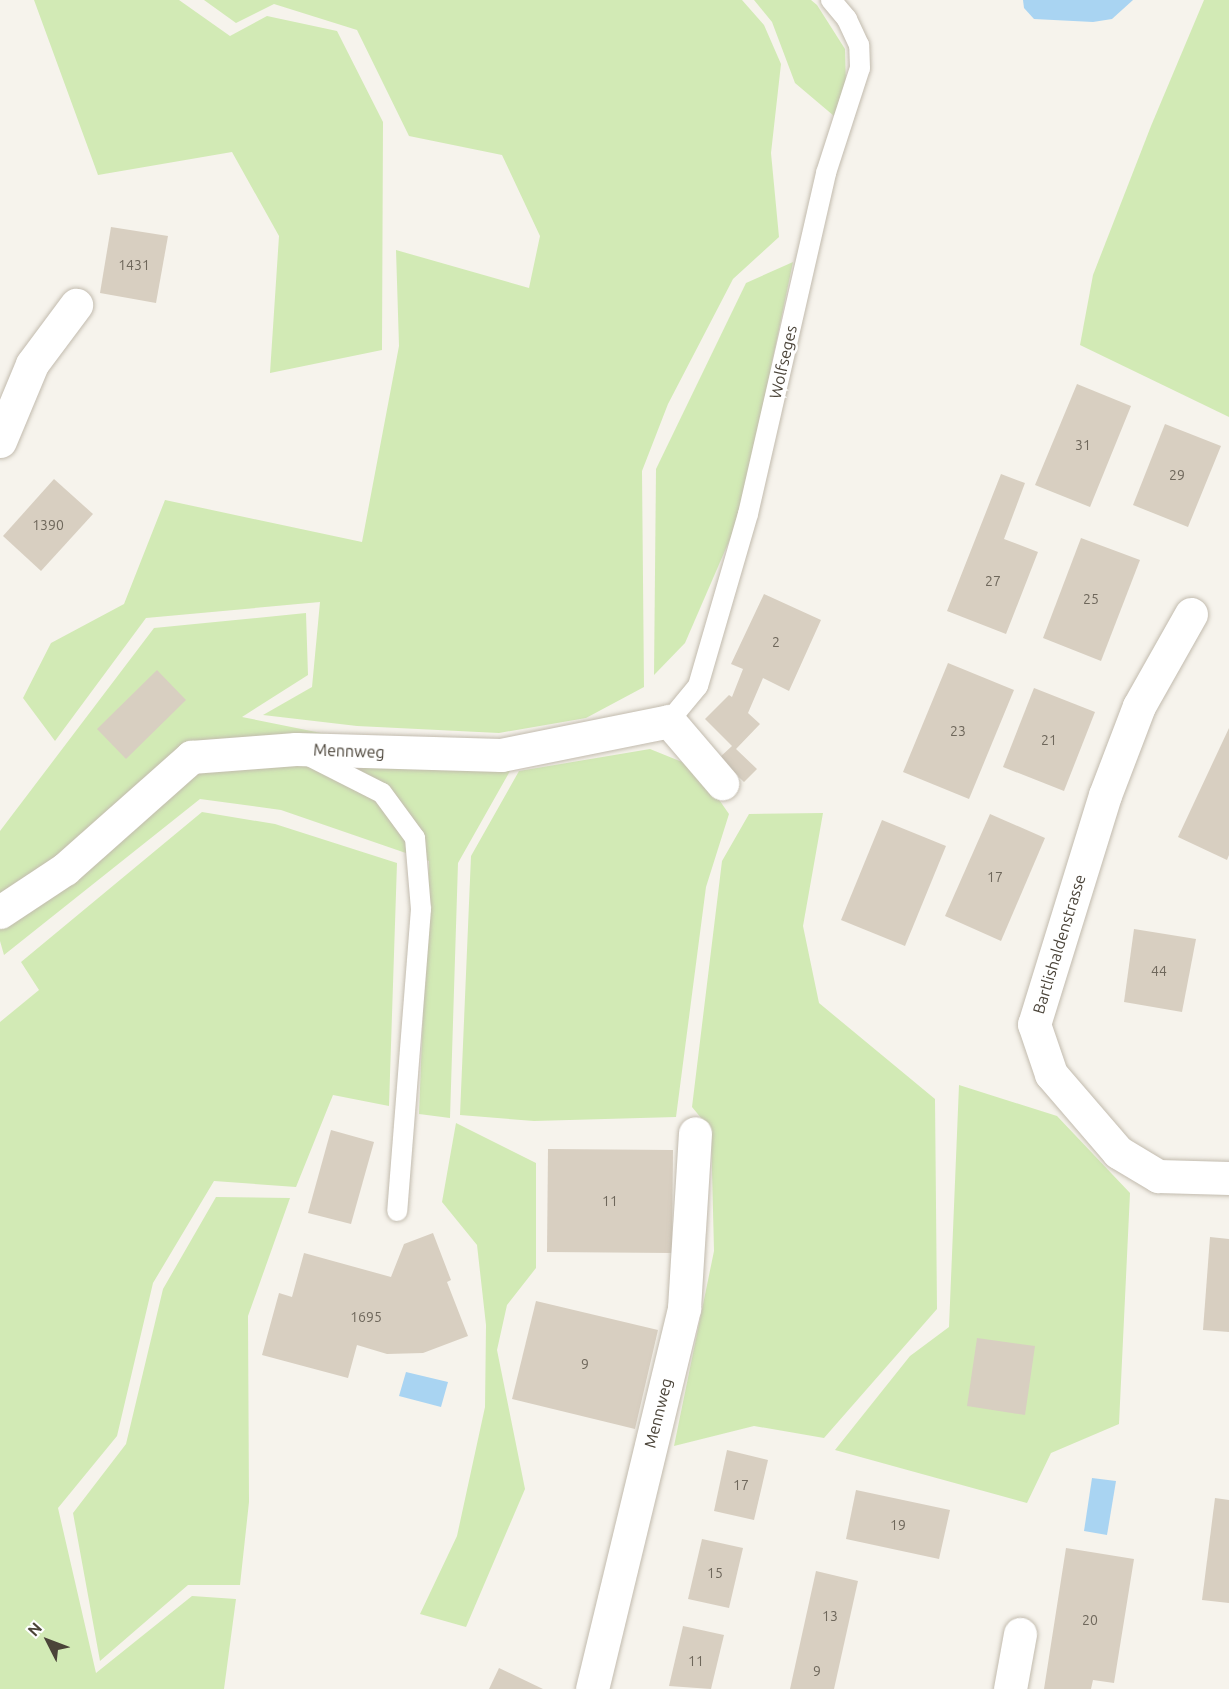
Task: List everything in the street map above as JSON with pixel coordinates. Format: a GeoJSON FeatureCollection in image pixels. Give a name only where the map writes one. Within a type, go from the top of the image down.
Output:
{"type":"FeatureCollection","features":[{"type":"Feature","properties":{"kind":"street"},"geometry":{"type":"LineString","coordinates":[[0,441],[32,364],[76,305]]}},
{"type":"Feature","properties":{"kind":"street","name":"Bartlishaldenstrasse"},"geometry":{"type":"LineString","coordinates":[[1191,614],[1139,706],[1106,795],[1034,1024],[1051,1074],[1118,1152],[1158,1176],[1229,1178]]}},
{"type":"Feature","properties":{"kind":"street","name":"Mennweg"},"geometry":{"type":"LineString","coordinates":[[0,912],[65,869],[191,757],[296,749],[501,755],[669,722]]}},
{"type":"Feature","properties":{"kind":"street"},"geometry":{"type":"LineString","coordinates":[[669,722],[722,783]]}},
{"type":"Feature","properties":{"kind":"street","name":"Mennweg"},"geometry":{"type":"LineString","coordinates":[[592,1689],[684,1308],[696,1133]]}},
{"type":"Feature","properties":{"kind":"street"},"geometry":{"type":"LineString","coordinates":[[1010,1689],[1020,1634]]}},
{"type":"Feature","properties":{"kind":"lane","name":"Wolfseges"},"geometry":{"type":"LineString","coordinates":[[669,722],[698,686],[705,663],[748,514],[826,173],[860,68],[859,45],[847,19],[831,0]]}},
{"type":"Feature","properties":{"kind":"lane"},"geometry":{"type":"LineString","coordinates":[[296,749],[382,793],[415,838],[421,909],[397,1211]]}},
{"type":"Feature","properties":{"kind":"green space"},"geometry":{"type":"Polygon","coordinates":[[[34,0],[179,0],[230,36],[267,16],[337,31],[383,122],[382,350],[270,373],[279,236],[232,152],[98,175],[34,0]]]}},
{"type":"Feature","properties":{"kind":"green space"},"geometry":{"type":"Polygon","coordinates":[[[204,0],[742,0],[764,25],[781,64],[771,153],[779,237],[733,279],[668,404],[642,471],[644,687],[586,718],[499,733],[357,726],[263,715],[312,687],[320,602],[146,618],[55,741],[23,698],[51,643],[124,604],[165,500],[362,542],[399,346],[396,250],[529,288],[540,236],[502,155],[409,136],[357,30],[274,4],[236,23],[204,0]]]}},
{"type":"Feature","properties":{"kind":"green space"},"geometry":{"type":"Polygon","coordinates":[[[754,0],[811,0],[817,5],[845,49],[846,87],[834,116],[795,83],[772,22],[754,0]]]}},
{"type":"Feature","properties":{"kind":"green space"},"geometry":{"type":"Polygon","coordinates":[[[1204,0],[1229,0],[1229,417],[1080,345],[1093,275],[1151,126],[1204,0]]]}},
{"type":"Feature","properties":{"kind":"green space"},"geometry":{"type":"Polygon","coordinates":[[[793,262],[740,516],[685,643],[654,675],[656,469],[746,283],[793,262]]]}},
{"type":"Feature","properties":{"kind":"green space"},"geometry":{"type":"Polygon","coordinates":[[[306,613],[308,675],[242,717],[510,771],[458,863],[450,1118],[419,1114],[429,861],[281,810],[200,799],[4,955],[0,941],[0,831],[154,628],[306,613]]]}},
{"type":"Feature","properties":{"kind":"green space"},"geometry":{"type":"Polygon","coordinates":[[[650,749],[697,768],[729,814],[706,887],[676,1117],[534,1121],[460,1115],[471,856],[519,771],[650,749]]]}},
{"type":"Feature","properties":{"kind":"green space"},"geometry":{"type":"Polygon","coordinates":[[[202,812],[275,824],[397,863],[389,1106],[333,1095],[296,1187],[214,1181],[153,1283],[117,1436],[58,1508],[96,1673],[192,1596],[236,1599],[224,1689],[0,1689],[0,1022],[39,990],[21,962],[202,812]]]}},
{"type":"Feature","properties":{"kind":"green space"},"geometry":{"type":"Polygon","coordinates":[[[823,813],[803,926],[819,1003],[935,1099],[937,1309],[824,1438],[754,1426],[674,1446],[714,1251],[711,1130],[692,1107],[722,861],[749,814],[823,813]]]}},
{"type":"Feature","properties":{"kind":"green space"},"geometry":{"type":"Polygon","coordinates":[[[959,1085],[1057,1116],[1130,1193],[1119,1424],[1051,1453],[1027,1503],[835,1450],[910,1356],[949,1327],[959,1085]]]}},
{"type":"Feature","properties":{"kind":"green space"},"geometry":{"type":"Polygon","coordinates":[[[456,1123],[536,1163],[536,1268],[507,1305],[497,1350],[525,1489],[466,1627],[420,1614],[457,1536],[485,1407],[486,1325],[477,1245],[442,1202],[456,1123]]]}},
{"type":"Feature","properties":{"kind":"green space"},"geometry":{"type":"Polygon","coordinates":[[[216,1197],[290,1198],[248,1316],[249,1502],[240,1585],[188,1585],[100,1661],[73,1513],[126,1444],[163,1289],[216,1197]]]}},
{"type":"Feature","properties":{"kind":"water"},"geometry":{"type":"Polygon","coordinates":[[[1023,0],[1133,0],[1112,19],[1093,22],[1034,19],[1024,8],[1023,0]]]}},
{"type":"Feature","properties":{"kind":"water"},"geometry":{"type":"Polygon","coordinates":[[[406,1372],[448,1382],[441,1407],[399,1396],[406,1372]]]}},
{"type":"Feature","properties":{"kind":"water"},"geometry":{"type":"Polygon","coordinates":[[[1092,1478],[1116,1481],[1107,1535],[1084,1531],[1092,1478]]]}},
{"type":"Feature","properties":{"kind":"building"},"geometry":{"type":"Polygon","coordinates":[[[111,227],[168,236],[156,303],[100,293],[111,227]]]}},
{"type":"Feature","properties":{"kind":"building"},"geometry":{"type":"Polygon","coordinates":[[[1077,384],[1131,406],[1090,507],[1035,485],[1077,384]]]}},
{"type":"Feature","properties":{"kind":"building"},"geometry":{"type":"Polygon","coordinates":[[[1165,424],[1221,446],[1188,527],[1133,505],[1165,424]]]}},
{"type":"Feature","properties":{"kind":"building"},"geometry":{"type":"Polygon","coordinates":[[[1001,474],[1025,483],[1004,539],[1038,552],[1006,634],[947,611],[1001,474]]]}},
{"type":"Feature","properties":{"kind":"building"},"geometry":{"type":"Polygon","coordinates":[[[54,479],[93,514],[41,571],[3,536],[54,479]]]}},
{"type":"Feature","properties":{"kind":"building"},"geometry":{"type":"Polygon","coordinates":[[[1081,538],[1140,560],[1101,661],[1043,638],[1081,538]]]}},
{"type":"Feature","properties":{"kind":"building"},"geometry":{"type":"Polygon","coordinates":[[[764,594],[821,620],[789,691],[763,678],[748,713],[760,724],[736,749],[757,769],[744,782],[719,758],[732,746],[705,719],[729,695],[732,697],[743,669],[731,664],[764,594]]]}},
{"type":"Feature","properties":{"kind":"building"},"geometry":{"type":"Polygon","coordinates":[[[948,663],[1014,690],[969,799],[903,772],[948,663]]]}},
{"type":"Feature","properties":{"kind":"building"},"geometry":{"type":"Polygon","coordinates":[[[157,670],[186,700],[126,759],[97,729],[157,670]]]}},
{"type":"Feature","properties":{"kind":"building"},"geometry":{"type":"Polygon","coordinates":[[[1034,688],[1095,712],[1064,791],[1003,767],[1034,688]]]}},
{"type":"Feature","properties":{"kind":"building"},"geometry":{"type":"Polygon","coordinates":[[[1229,728],[1229,855],[1227,860],[1178,837],[1229,728]]]}},
{"type":"Feature","properties":{"kind":"building"},"geometry":{"type":"Polygon","coordinates":[[[990,814],[1045,838],[1001,941],[945,916],[990,814]]]}},
{"type":"Feature","properties":{"kind":"building"},"geometry":{"type":"Polygon","coordinates":[[[882,820],[946,846],[905,946],[841,920],[882,820]]]}},
{"type":"Feature","properties":{"kind":"building"},"geometry":{"type":"Polygon","coordinates":[[[1134,929],[1196,939],[1182,1012],[1124,1002],[1134,929]]]}},
{"type":"Feature","properties":{"kind":"building"},"geometry":{"type":"Polygon","coordinates":[[[331,1130],[374,1142],[351,1224],[308,1213],[331,1130]]]}},
{"type":"Feature","properties":{"kind":"building"},"geometry":{"type":"Polygon","coordinates":[[[548,1149],[673,1150],[672,1253],[547,1252],[548,1149]]]}},
{"type":"Feature","properties":{"kind":"building"},"geometry":{"type":"Polygon","coordinates":[[[433,1233],[451,1280],[447,1282],[468,1336],[423,1353],[387,1354],[357,1345],[348,1378],[262,1355],[279,1293],[292,1297],[304,1253],[391,1277],[404,1244],[433,1233]]]}},
{"type":"Feature","properties":{"kind":"building"},"geometry":{"type":"Polygon","coordinates":[[[1210,1237],[1229,1239],[1229,1332],[1203,1330],[1210,1237]]]}},
{"type":"Feature","properties":{"kind":"building"},"geometry":{"type":"Polygon","coordinates":[[[536,1301],[658,1330],[635,1429],[512,1399],[536,1301]]]}},
{"type":"Feature","properties":{"kind":"building"},"geometry":{"type":"Polygon","coordinates":[[[977,1338],[1035,1346],[1025,1415],[967,1406],[977,1338]]]}},
{"type":"Feature","properties":{"kind":"building"},"geometry":{"type":"Polygon","coordinates":[[[727,1450],[768,1460],[754,1520],[714,1511],[727,1450]]]}},
{"type":"Feature","properties":{"kind":"building"},"geometry":{"type":"Polygon","coordinates":[[[856,1490],[950,1510],[939,1559],[846,1539],[856,1490]]]}},
{"type":"Feature","properties":{"kind":"building"},"geometry":{"type":"Polygon","coordinates":[[[1215,1498],[1229,1500],[1229,1603],[1202,1600],[1215,1498]]]}},
{"type":"Feature","properties":{"kind":"building"},"geometry":{"type":"Polygon","coordinates":[[[702,1539],[743,1548],[729,1608],[688,1599],[702,1539]]]}},
{"type":"Feature","properties":{"kind":"building"},"geometry":{"type":"Polygon","coordinates":[[[1066,1548],[1134,1559],[1114,1683],[1093,1680],[1091,1689],[1044,1689],[1066,1548]]]}},
{"type":"Feature","properties":{"kind":"building"},"geometry":{"type":"Polygon","coordinates":[[[816,1571],[858,1581],[834,1689],[790,1689],[816,1571]]]}},
{"type":"Feature","properties":{"kind":"building"},"geometry":{"type":"Polygon","coordinates":[[[683,1626],[724,1635],[711,1689],[669,1686],[683,1626]]]}},
{"type":"Feature","properties":{"kind":"building"},"geometry":{"type":"Polygon","coordinates":[[[499,1668],[543,1689],[489,1689],[499,1668]]]}}]}
